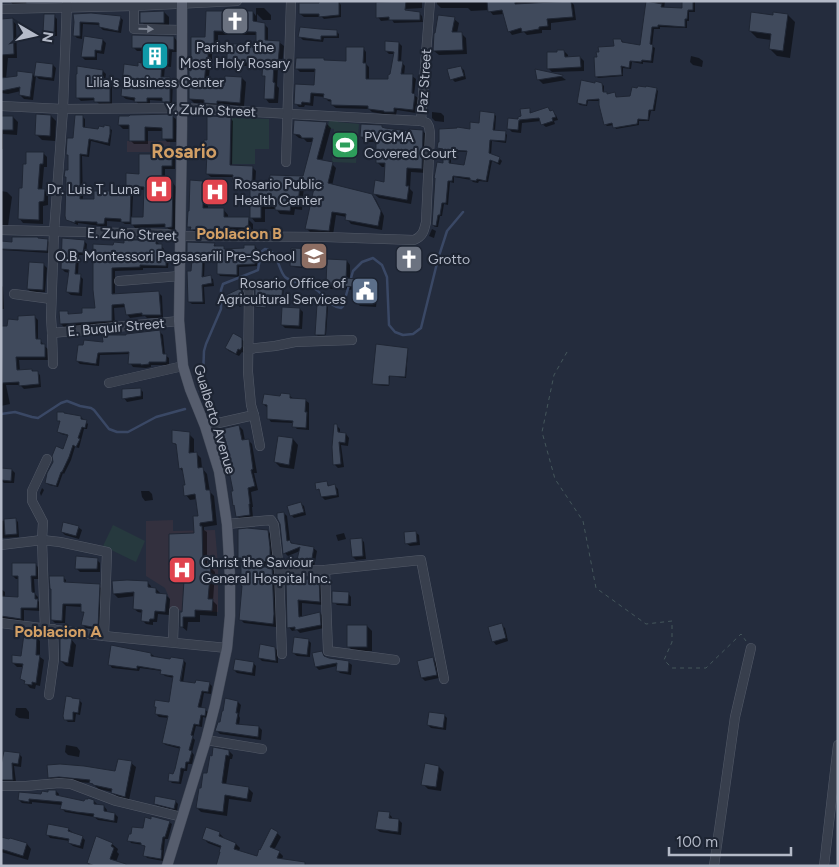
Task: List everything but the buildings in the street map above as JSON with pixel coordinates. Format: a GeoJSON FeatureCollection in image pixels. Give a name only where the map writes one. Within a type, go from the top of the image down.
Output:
{"type":"FeatureCollection","features":[{"type":"Feature","properties":{"kind":"main road","name":"Gualberto Avenue"},"geometry":{"type":"LineString","coordinates":[[167,866],[215,706],[227,648],[230,602],[228,524],[219,471],[183,366],[179,321],[182,2]]}},
{"type":"Feature","properties":{"kind":"street"},"geometry":{"type":"LineString","coordinates":[[1,9],[67,4],[134,6],[182,2],[237,1]]}},
{"type":"Feature","properties":{"kind":"street"},"geometry":{"type":"LineString","coordinates":[[286,162],[291,1]]}},
{"type":"Feature","properties":{"kind":"street","name":"Paz Street"},"geometry":{"type":"LineString","coordinates":[[414,240],[422,234],[426,222],[430,127],[427,123],[421,121],[430,1]]}},
{"type":"Feature","properties":{"kind":"street"},"geometry":{"type":"LineString","coordinates":[[53,364],[51,299],[63,109],[67,4]]}},
{"type":"Feature","properties":{"kind":"street"},"geometry":{"type":"LineString","coordinates":[[134,6],[134,29],[182,30]]}},
{"type":"Feature","properties":{"kind":"street","name":"Y. Zuño Street"},"geometry":{"type":"LineString","coordinates":[[1,106],[63,109],[182,108],[421,121]]}},
{"type":"Feature","properties":{"kind":"street","name":"E. Zuño Street"},"geometry":{"type":"LineString","coordinates":[[1,230],[166,234],[180,236],[414,240]]}},
{"type":"Feature","properties":{"kind":"street"},"geometry":{"type":"LineString","coordinates":[[119,281],[180,276]]}},
{"type":"Feature","properties":{"kind":"street"},"geometry":{"type":"LineString","coordinates":[[247,284],[249,293],[248,349],[251,405],[260,446]]}},
{"type":"Feature","properties":{"kind":"street"},"geometry":{"type":"LineString","coordinates":[[14,294],[51,299]]}},
{"type":"Feature","properties":{"kind":"street","name":"E. Buquir Street"},"geometry":{"type":"LineString","coordinates":[[52,333],[179,321]]}},
{"type":"Feature","properties":{"kind":"street"},"geometry":{"type":"LineString","coordinates":[[248,349],[295,342],[352,340]]}},
{"type":"Feature","properties":{"kind":"street"},"geometry":{"type":"LineString","coordinates":[[109,383],[183,366]]}},
{"type":"Feature","properties":{"kind":"street"},"geometry":{"type":"LineString","coordinates":[[205,426],[254,415]]}},
{"type":"Feature","properties":{"kind":"street"},"geometry":{"type":"LineString","coordinates":[[47,459],[32,492],[32,502],[43,522],[42,540],[49,629],[54,659],[49,695]]}},
{"type":"Feature","properties":{"kind":"street"},"geometry":{"type":"LineString","coordinates":[[228,524],[271,520],[274,525],[279,571],[282,654]]}},
{"type":"Feature","properties":{"kind":"street"},"geometry":{"type":"LineString","coordinates":[[1,545],[42,540],[107,552],[104,636]]}},
{"type":"Feature","properties":{"kind":"street"},"geometry":{"type":"LineString","coordinates":[[279,571],[325,570],[421,560],[444,679]]}},
{"type":"Feature","properties":{"kind":"street"},"geometry":{"type":"LineString","coordinates":[[325,570],[328,651],[395,660]]}},
{"type":"Feature","properties":{"kind":"street"},"geometry":{"type":"LineString","coordinates":[[173,642],[174,611]]}},
{"type":"Feature","properties":{"kind":"street"},"geometry":{"type":"LineString","coordinates":[[1,624],[227,648]]}},
{"type":"Feature","properties":{"kind":"street"},"geometry":{"type":"LineString","coordinates":[[714,866],[735,717],[751,648]]}},
{"type":"Feature","properties":{"kind":"street"},"geometry":{"type":"LineString","coordinates":[[206,740],[262,749]]}},
{"type":"Feature","properties":{"kind":"street"},"geometry":{"type":"LineString","coordinates":[[824,866],[838,745]]}},
{"type":"Feature","properties":{"kind":"street"},"geometry":{"type":"LineString","coordinates":[[1,786],[71,784],[116,801],[182,817]]}},
{"type":"Feature","properties":{"kind":"path"},"geometry":{"type":"LineString","coordinates":[[567,352],[554,375],[542,432],[554,479],[583,521],[596,588],[646,624],[672,621],[672,642],[664,660],[672,668],[706,668],[741,634],[751,648]]}},
{"type":"Feature","properties":{"kind":"shaded area"},"geometry":{"type":"Polygon","coordinates":[[[127,141],[170,141],[170,152],[127,152],[127,141]]]}},
{"type":"Feature","properties":{"kind":"shaded area","name":"Rosario Public Health Center"},"geometry":{"type":"Polygon","coordinates":[[[204,182],[227,182],[227,202],[203,201],[204,182]]]}},
{"type":"Feature","properties":{"kind":"shaded area","name":"Christ the Saviour General Hospital Inc."},"geometry":{"type":"Polygon","coordinates":[[[173,520],[173,531],[215,530],[218,564],[218,612],[169,610],[170,600],[165,588],[146,576],[146,521],[173,520]]]}},
{"type":"Feature","properties":{"kind":"green space"},"geometry":{"type":"Polygon","coordinates":[[[232,118],[269,119],[269,149],[255,149],[255,164],[232,164],[232,118]]]}},
{"type":"Feature","properties":{"kind":"green space","name":"PVGMA Covered Court"},"geometry":{"type":"Polygon","coordinates":[[[329,118],[338,119],[338,122],[359,124],[356,163],[332,162],[334,129],[328,128],[329,118]]]}},
{"type":"Feature","properties":{"kind":"green space"},"geometry":{"type":"Polygon","coordinates":[[[113,525],[145,541],[136,562],[103,546],[113,525]]]}},
{"type":"Feature","properties":{"kind":"waterway"},"geometry":{"type":"LineString","coordinates":[[312,287],[333,305],[341,308],[353,271],[362,262],[373,258],[382,265],[387,277],[389,325],[395,332],[403,335],[413,334],[421,328],[447,231],[463,212]]}},
{"type":"Feature","properties":{"kind":"waterway"},"geometry":{"type":"LineString","coordinates":[[200,391],[203,377],[204,351],[221,309],[221,290],[223,284],[258,270],[261,252],[265,249],[273,253],[285,277],[303,284]]}},
{"type":"Feature","properties":{"kind":"waterway"},"geometry":{"type":"LineString","coordinates":[[1,414],[15,412],[38,418],[67,401],[91,408],[109,429],[117,432],[128,432],[156,417],[185,409]]}},
{"type":"Feature","properties":{"kind":"place","name":"Parish of the Most Holy Rosary"},"geometry":{"type":"Point","coordinates":[235,21]}},
{"type":"Feature","properties":{"kind":"place","name":"Lilia's Business Center"},"geometry":{"type":"Point","coordinates":[155,56]}},
{"type":"Feature","properties":{"kind":"place","name":"PVGMA Covered Court"},"geometry":{"type":"Point","coordinates":[345,145]}},
{"type":"Feature","properties":{"kind":"place","name":"Dr. Luis T. Luna"},"geometry":{"type":"Point","coordinates":[159,189]}},
{"type":"Feature","properties":{"kind":"place","name":"Rosario Public Health Center"},"geometry":{"type":"Point","coordinates":[215,192]}},
{"type":"Feature","properties":{"kind":"place","name":"O.B. Montessori Pagsasarili Pre-School"},"geometry":{"type":"Point","coordinates":[314,256]}},
{"type":"Feature","properties":{"kind":"place","name":"Grotto"},"geometry":{"type":"Point","coordinates":[409,259]}},
{"type":"Feature","properties":{"kind":"place","name":"Rosario Office of Agricultural Services"},"geometry":{"type":"Point","coordinates":[365,291]}},
{"type":"Feature","properties":{"kind":"place","name":"Christ the Saviour General Hospital Inc."},"geometry":{"type":"Point","coordinates":[182,570]}},
{"type":"Feature","properties":{"kind":"district","name":"Rosario"},"geometry":{"type":"Point","coordinates":[184,151]}},
{"type":"Feature","properties":{"kind":"district","name":"Poblacion B"},"geometry":{"type":"Point","coordinates":[239,233]}},
{"type":"Feature","properties":{"kind":"district","name":"Poblacion A"},"geometry":{"type":"Point","coordinates":[58,631]}}]}
